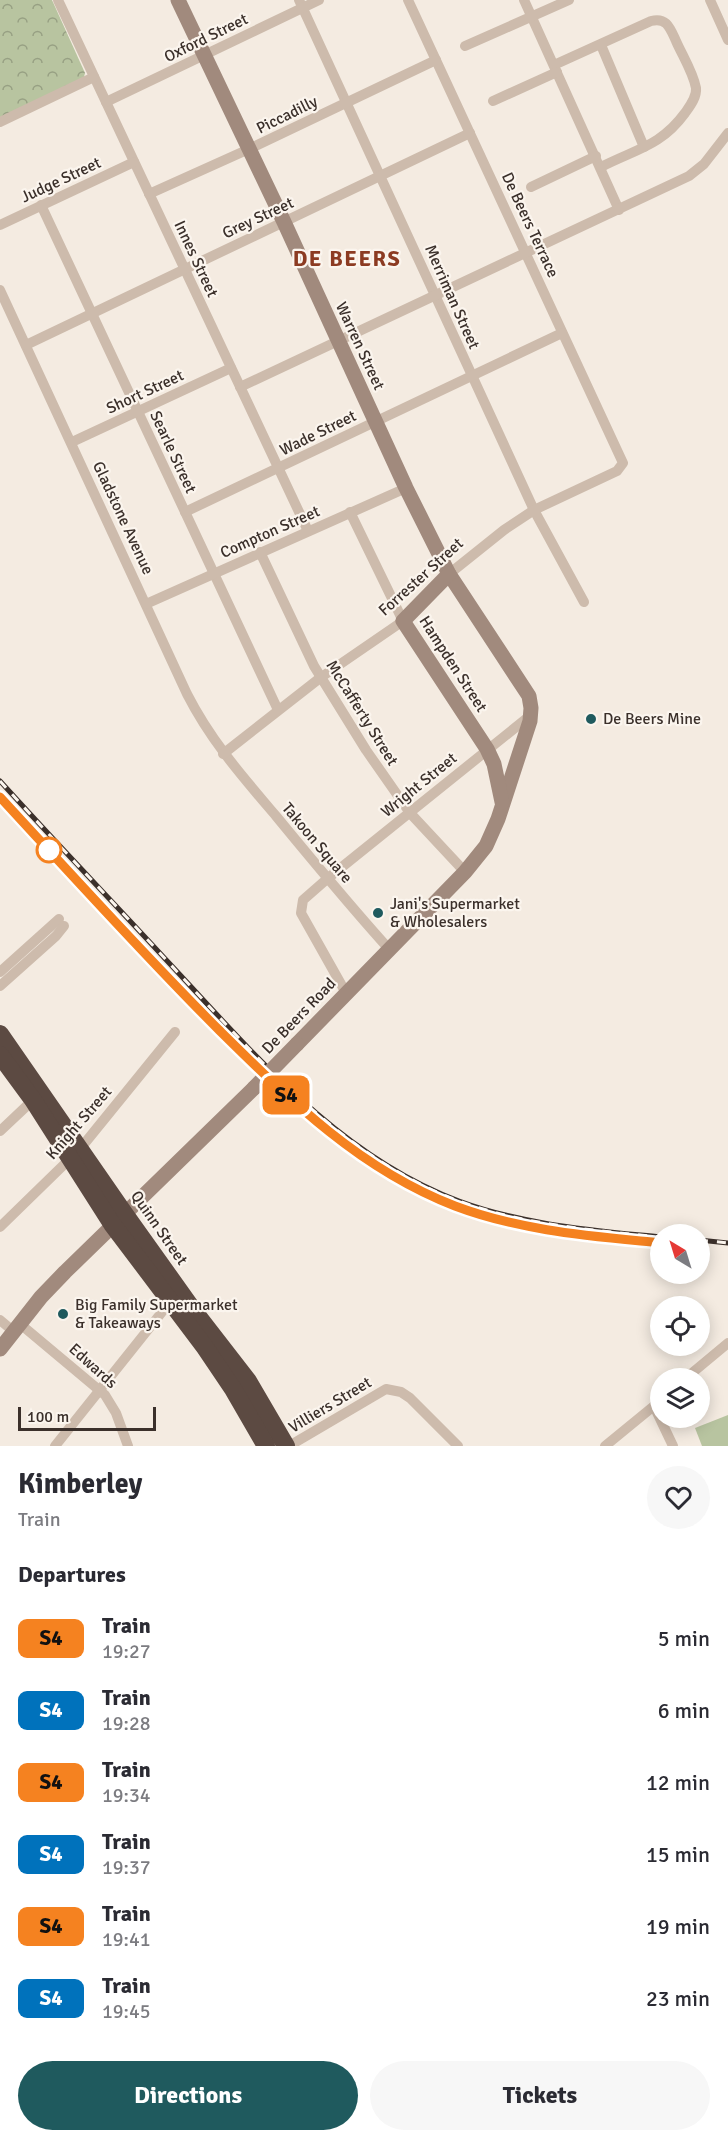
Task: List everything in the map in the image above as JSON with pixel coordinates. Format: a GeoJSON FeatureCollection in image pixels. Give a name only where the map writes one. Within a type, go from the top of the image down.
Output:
{"type":"FeatureCollection","features":[{"type":"Feature","properties":{"kind":"highway","name":"Quinn Street"},"geometry":{"type":"LineString","coordinates":[[0,1034],[170,1302],[233,1389],[266,1446]]}},
{"type":"Feature","properties":{"kind":"highway","name":"Quinn Street"},"geometry":{"type":"LineString","coordinates":[[0,1055],[75,1154]]}},
{"type":"Feature","properties":{"kind":"highway","name":"Quinn Street"},"geometry":{"type":"LineString","coordinates":[[118,1219],[248,1381],[287,1446]]}},
{"type":"Feature","properties":{"kind":"street","name":"Warren Street"},"geometry":{"type":"LineString","coordinates":[[178,0],[284,222],[406,488],[449,574],[529,696]]}},
{"type":"Feature","properties":{"kind":"street","name":"Oxford Street"},"geometry":{"type":"LineString","coordinates":[[106,102],[204,56],[301,4],[319,0]]}},
{"type":"Feature","properties":{"kind":"street","name":"De Beers Terrace"},"geometry":{"type":"LineString","coordinates":[[408,0],[562,333],[603,416],[623,464]]}},
{"type":"Feature","properties":{"kind":"street"},"geometry":{"type":"LineString","coordinates":[[524,0],[620,210]]}},
{"type":"Feature","properties":{"kind":"street"},"geometry":{"type":"LineString","coordinates":[[465,46],[569,0]]}},
{"type":"Feature","properties":{"kind":"street"},"geometry":{"type":"LineString","coordinates":[[710,0],[728,40]]}},
{"type":"Feature","properties":{"kind":"street","name":"Innes Street"},"geometry":{"type":"LineString","coordinates":[[63,2],[94,77],[308,531]]}},
{"type":"Feature","properties":{"kind":"street","name":"Merriman Street"},"geometry":{"type":"LineString","coordinates":[[301,4],[534,510],[584,602]]}},
{"type":"Feature","properties":{"kind":"street"},"geometry":{"type":"LineString","coordinates":[[493,101],[601,45],[658,19],[664,21],[670,28],[694,81],[696,91],[694,98],[680,120],[658,141],[531,187]]}},
{"type":"Feature","properties":{"kind":"street"},"geometry":{"type":"LineString","coordinates":[[601,45],[644,147]]}},
{"type":"Feature","properties":{"kind":"street","name":"Piccadilly"},"geometry":{"type":"LineString","coordinates":[[149,194],[436,60]]}},
{"type":"Feature","properties":{"kind":"street"},"geometry":{"type":"LineString","coordinates":[[0,122],[94,77]]}},
{"type":"Feature","properties":{"kind":"street","name":"Grey Street"},"geometry":{"type":"LineString","coordinates":[[26,345],[470,133]]}},
{"type":"Feature","properties":{"kind":"street"},"geometry":{"type":"LineString","coordinates":[[240,387],[689,176],[704,164],[728,133]]}},
{"type":"Feature","properties":{"kind":"street","name":"Judge Street"},"geometry":{"type":"LineString","coordinates":[[0,225],[134,162]]}},
{"type":"Feature","properties":{"kind":"street","name":"Searle Street"},"geometry":{"type":"LineString","coordinates":[[41,205],[278,710]]}},
{"type":"Feature","properties":{"kind":"street","name":"Gladstone Avenue"},"geometry":{"type":"LineString","coordinates":[[0,290],[194,708],[224,754]]}},
{"type":"Feature","properties":{"kind":"street","name":"Wade Street"},"geometry":{"type":"LineString","coordinates":[[185,512],[562,333]]}},
{"type":"Feature","properties":{"kind":"street","name":"Short Street"},"geometry":{"type":"LineString","coordinates":[[72,442],[231,368]]}},
{"type":"Feature","properties":{"kind":"street","name":"Forrester Street"},"geometry":{"type":"LineString","coordinates":[[224,754],[320,678],[403,621],[449,574],[504,530],[534,510],[616,471],[623,464]]}},
{"type":"Feature","properties":{"kind":"street","name":"Compton Street"},"geometry":{"type":"LineString","coordinates":[[147,604],[406,488]]}},
{"type":"Feature","properties":{"kind":"street","name":"Hampden Street"},"geometry":{"type":"LineString","coordinates":[[350,512],[403,621],[487,749],[494,764],[503,805]]}},
{"type":"Feature","properties":{"kind":"street","name":"McCafferty Street"},"geometry":{"type":"LineString","coordinates":[[260,552],[320,678],[366,750],[410,813],[465,872]]}},
{"type":"Feature","properties":{"kind":"street","name":"De Beers Road"},"geometry":{"type":"LineString","coordinates":[[0,1349],[41,1297],[254,1088],[465,872],[486,846],[503,805],[521,754],[531,715],[529,696]]}},
{"type":"Feature","properties":{"kind":"street","name":"Wright Street"},"geometry":{"type":"LineString","coordinates":[[346,993],[302,913],[303,900],[531,715]]}},
{"type":"Feature","properties":{"kind":"street","name":"Takoon Square"},"geometry":{"type":"LineString","coordinates":[[224,754],[327,879],[389,949]]}},
{"type":"Feature","properties":{"kind":"street"},"geometry":{"type":"LineString","coordinates":[[0,972],[47,929],[62,922],[56,936],[0,986]]}},
{"type":"Feature","properties":{"kind":"street","name":"Knight Street"},"geometry":{"type":"LineString","coordinates":[[0,1227],[75,1154],[175,1032]]}},
{"type":"Feature","properties":{"kind":"street"},"geometry":{"type":"LineString","coordinates":[[0,1131],[33,1100]]}},
{"type":"Feature","properties":{"kind":"street"},"geometry":{"type":"LineString","coordinates":[[55,1446],[170,1302]]}},
{"type":"Feature","properties":{"kind":"street","name":"Edwards"},"geometry":{"type":"LineString","coordinates":[[0,1320],[16,1327],[100,1390],[112,1406],[128,1446]]}},
{"type":"Feature","properties":{"kind":"street"},"geometry":{"type":"LineString","coordinates":[[698,1368],[728,1343]]}},
{"type":"Feature","properties":{"kind":"street","name":"Villiers Street"},"geometry":{"type":"LineString","coordinates":[[287,1446],[387,1389],[401,1392],[410,1398],[458,1446]]}},
{"type":"Feature","properties":{"kind":"street"},"geometry":{"type":"LineString","coordinates":[[605,1446],[650,1410]]}},
{"type":"Feature","properties":{"kind":"street"},"geometry":{"type":"LineString","coordinates":[[666,1428],[673,1446]]}},
{"type":"Feature","properties":{"kind":"green space"},"geometry":{"type":"Polygon","coordinates":[[[0,0],[52,0],[85,73],[84,77],[0,118],[0,0]]]}},
{"type":"Feature","properties":{"kind":"green space"},"geometry":{"type":"Polygon","coordinates":[[[728,1415],[728,1446],[702,1446],[695,1428],[710,1428],[710,1422],[728,1415]]]}},
{"type":"Feature","properties":{"kind":"railway"},"geometry":{"type":"LineString","coordinates":[[0,781],[267,1067],[301,1100],[375,1158],[416,1182],[459,1201],[508,1216],[558,1225],[650,1236]]}},
{"type":"Feature","properties":{"kind":"railway"},"geometry":{"type":"LineString","coordinates":[[0,797],[190,1001],[241,1052]]}},
{"type":"Feature","properties":{"kind":"railway"},"geometry":{"type":"LineString","coordinates":[[710,1241],[728,1243]]}},
{"type":"Feature","properties":{"kind":"train","name":"S4"},"geometry":{"type":"LineString","coordinates":[[0,797],[190,1001],[244,1055],[309,1117],[372,1164],[399,1180],[452,1205],[483,1215],[568,1233],[650,1242]]}},
{"type":"Feature","properties":{"kind":"place","name":"De Beers Mine"},"geometry":{"type":"Point","coordinates":[591,719]}},
{"type":"Feature","properties":{"kind":"place","name":"Jani's Supermarket & Wholesalers"},"geometry":{"type":"Point","coordinates":[378,913]}},
{"type":"Feature","properties":{"kind":"place","name":"Big Family Supermarket & Takeaways"},"geometry":{"type":"Point","coordinates":[63,1314]}},
{"type":"Feature","properties":{"kind":"district","name":"DE BEERS"},"geometry":{"type":"Point","coordinates":[347,258]}}]}
